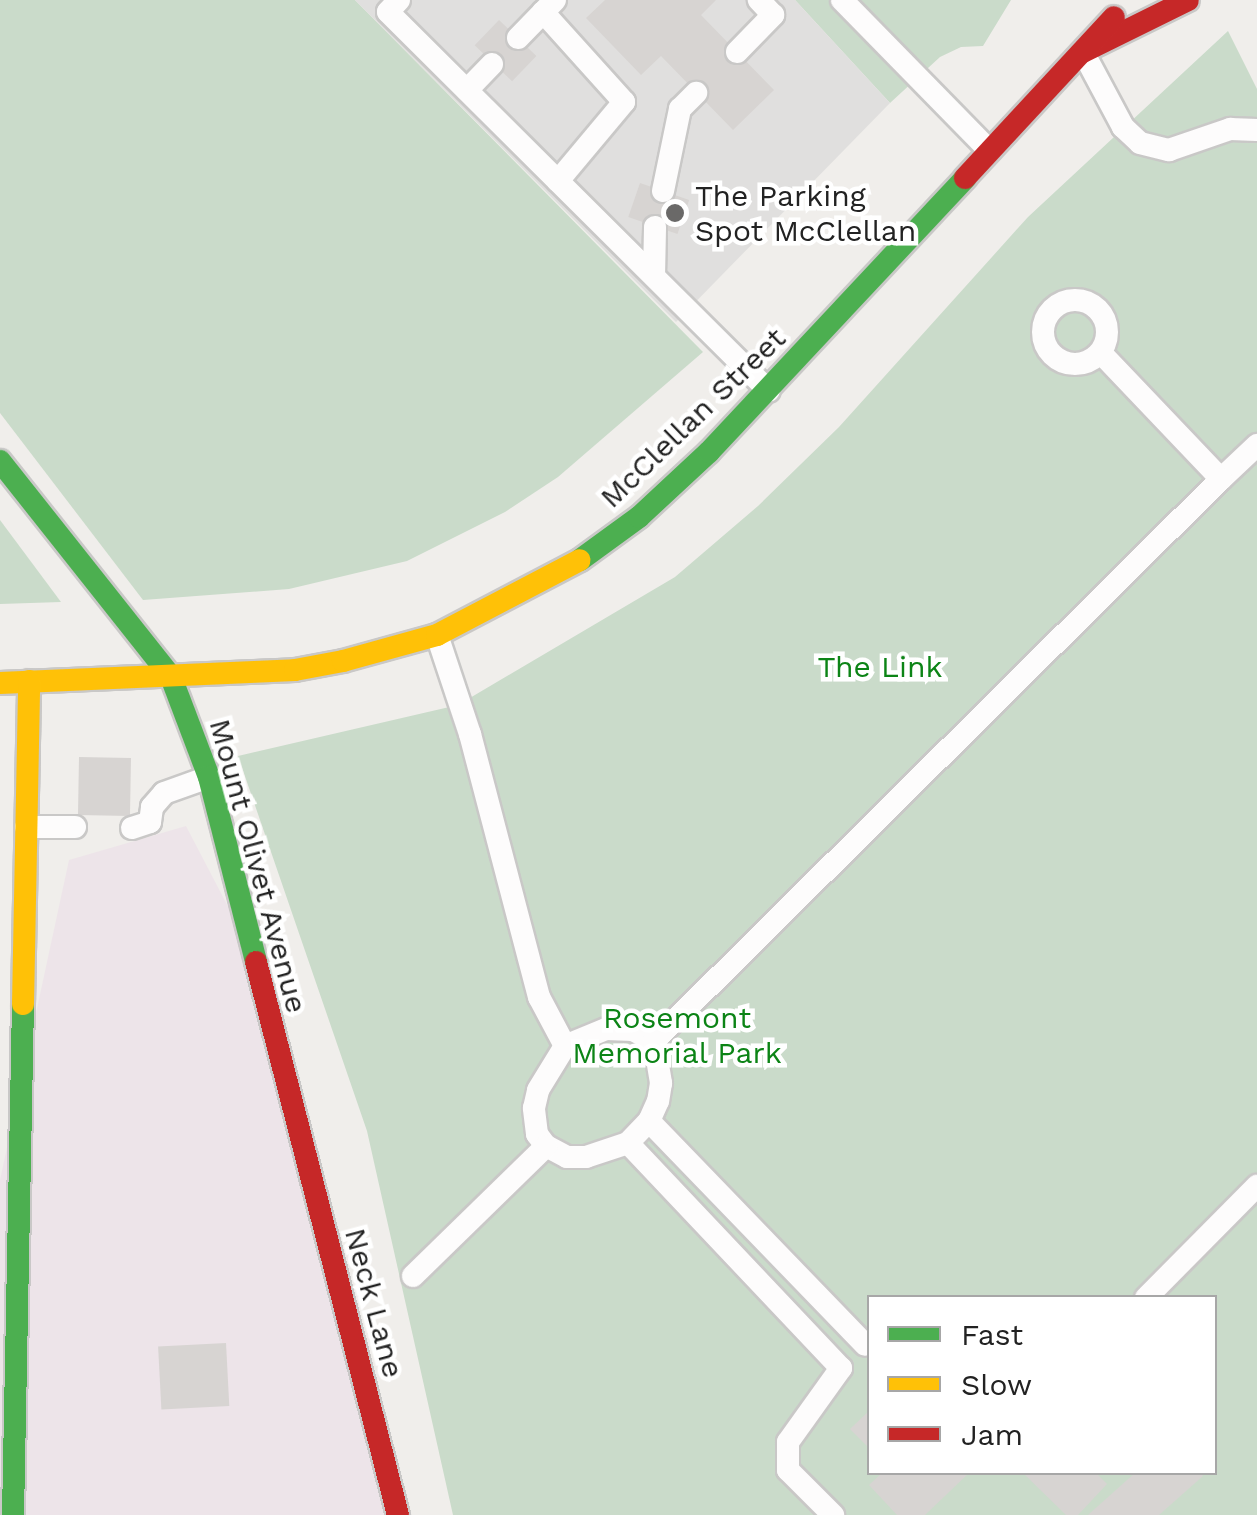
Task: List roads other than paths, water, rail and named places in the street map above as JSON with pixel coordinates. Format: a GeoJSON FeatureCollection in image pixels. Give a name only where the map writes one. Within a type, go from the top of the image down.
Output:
{"type":"FeatureCollection","features":[{"type":"Feature","properties":{"kind":"street","name":"McClellan Street"},"geometry":{"type":"LineString","coordinates":[[0,682],[295,670],[437,635],[523,595],[604,544],[685,475],[769,390],[1129,0]]}},
{"type":"Feature","properties":{"kind":"street"},"geometry":{"type":"LineString","coordinates":[[1083,52],[1188,0]]}},
{"type":"Feature","properties":{"kind":"street","name":"Mount Olivet Avenue"},"geometry":{"type":"LineString","coordinates":[[0,461],[172,677],[209,777],[292,1107]]}},
{"type":"Feature","properties":{"kind":"street"},"geometry":{"type":"LineString","coordinates":[[13,1515],[29,681]]}},
{"type":"Feature","properties":{"kind":"street","name":"Neck Lane"},"geometry":{"type":"LineString","coordinates":[[292,1107],[398,1515]]}},
{"type":"Feature","properties":{"kind":"lane"},"geometry":{"type":"LineString","coordinates":[[399,0],[388,12],[769,390]]}},
{"type":"Feature","properties":{"kind":"lane"},"geometry":{"type":"LineString","coordinates":[[842,0],[991,152]]}},
{"type":"Feature","properties":{"kind":"lane"},"geometry":{"type":"LineString","coordinates":[[518,38],[549,6],[624,102],[558,181]]}},
{"type":"Feature","properties":{"kind":"lane"},"geometry":{"type":"LineString","coordinates":[[737,52],[766,7]]}},
{"type":"Feature","properties":{"kind":"lane"},"geometry":{"type":"LineString","coordinates":[[1083,52],[1123,127],[1140,142],[1169,150],[1230,130],[1257,130]]}},
{"type":"Feature","properties":{"kind":"lane"},"geometry":{"type":"LineString","coordinates":[[467,90],[492,64]]}},
{"type":"Feature","properties":{"kind":"lane"},"geometry":{"type":"LineString","coordinates":[[663,190],[680,109],[696,94]]}},
{"type":"Feature","properties":{"kind":"lane"},"geometry":{"type":"LineString","coordinates":[[654,276],[655,228]]}},
{"type":"Feature","properties":{"kind":"lane"},"geometry":{"type":"LineString","coordinates":[[1101,353],[1221,478]]}},
{"type":"Feature","properties":{"kind":"lane"},"geometry":{"type":"LineString","coordinates":[[654,1041],[1257,445]]}},
{"type":"Feature","properties":{"kind":"lane"},"geometry":{"type":"LineString","coordinates":[[437,635],[470,734],[539,998],[564,1046]]}},
{"type":"Feature","properties":{"kind":"lane"},"geometry":{"type":"LineString","coordinates":[[132,828],[150,822],[152,807],[164,793],[209,777]]}},
{"type":"Feature","properties":{"kind":"lane"},"geometry":{"type":"LineString","coordinates":[[26,827],[75,827]]}},
{"type":"Feature","properties":{"kind":"lane"},"geometry":{"type":"LineString","coordinates":[[606,1029],[633,1030],[654,1041],[661,1083],[649,1121],[628,1143],[586,1157],[567,1157],[546,1146],[537,1134],[534,1108],[538,1090],[564,1046],[606,1029]]}},
{"type":"Feature","properties":{"kind":"lane"},"geometry":{"type":"LineString","coordinates":[[649,1121],[867,1343],[841,1368],[788,1442],[788,1470],[833,1515]]}},
{"type":"Feature","properties":{"kind":"lane"},"geometry":{"type":"LineString","coordinates":[[628,1143],[841,1368]]}},
{"type":"Feature","properties":{"kind":"lane"},"geometry":{"type":"LineString","coordinates":[[413,1276],[546,1146]]}},
{"type":"Feature","properties":{"kind":"lane"},"geometry":{"type":"LineString","coordinates":[[1149,1295],[1257,1186]]}},
{"type":"Feature","properties":{"kind":"place","name":"The Parking Spot McClellan"},"geometry":{"type":"Point","coordinates":[675,213]}},
{"type":"Feature","properties":{"kind":"park label","name":"The Link"},"geometry":{"type":"Point","coordinates":[880,667]}},
{"type":"Feature","properties":{"kind":"park label","name":"Rosemont Memorial Park"},"geometry":{"type":"Point","coordinates":[677,1035]}}]}
